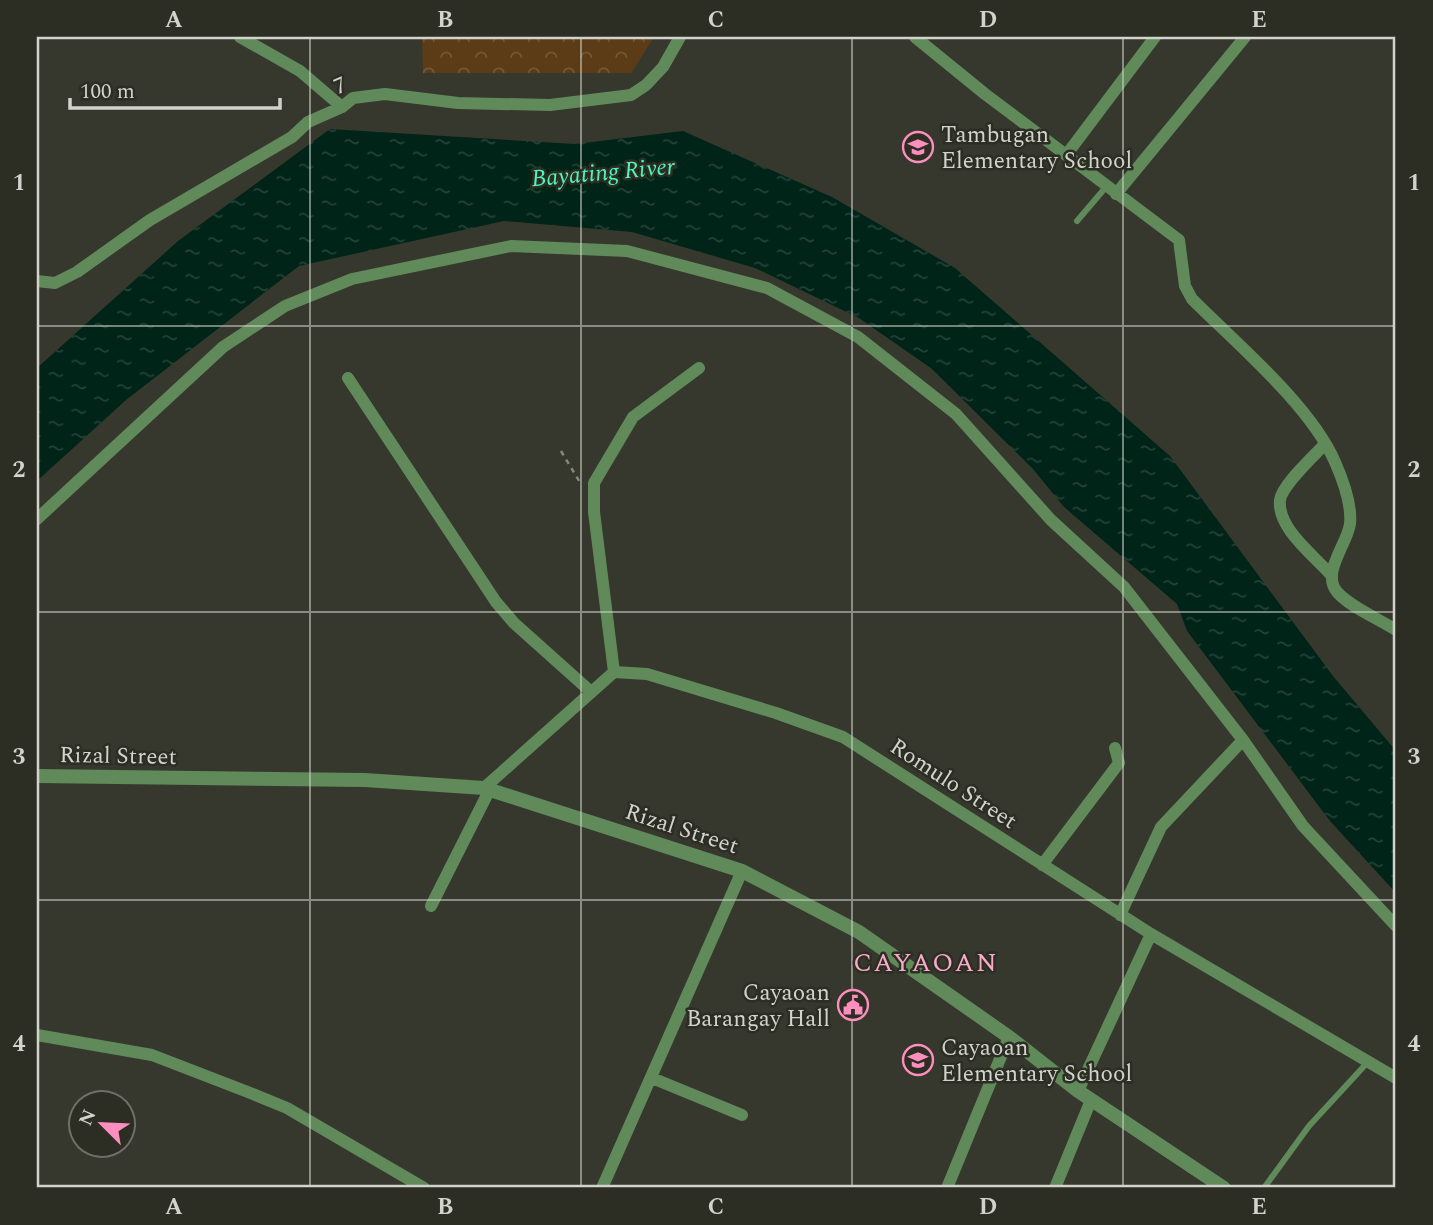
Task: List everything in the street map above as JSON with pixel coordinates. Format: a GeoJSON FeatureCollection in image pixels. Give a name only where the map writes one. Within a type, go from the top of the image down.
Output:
{"type":"FeatureCollection","features":[{"type":"Feature","properties":{"kind":"street"},"geometry":{"type":"LineString","coordinates":[[240,37],[300,71],[342,107]]}},
{"type":"Feature","properties":{"kind":"street","name":"7"},"geometry":{"type":"LineString","coordinates":[[37,281],[55,283],[77,272],[150,220],[292,137],[308,122],[342,107],[353,98],[385,94],[458,103],[550,106],[632,95],[663,67],[680,37]]}},
{"type":"Feature","properties":{"kind":"street"},"geometry":{"type":"LineString","coordinates":[[915,37],[1111,191],[1179,240],[1185,286],[1192,299],[1280,388],[1325,444],[1335,462],[1350,506],[1346,540],[1332,576]]}},
{"type":"Feature","properties":{"kind":"street"},"geometry":{"type":"LineString","coordinates":[[1067,154],[1155,37]]}},
{"type":"Feature","properties":{"kind":"street"},"geometry":{"type":"LineString","coordinates":[[1111,191],[1245,37]]}},
{"type":"Feature","properties":{"kind":"street"},"geometry":{"type":"LineString","coordinates":[[37,519],[223,346],[285,306],[352,279],[511,246],[627,251],[767,288],[858,337],[956,414],[1051,520],[1124,587],[1243,740],[1303,826],[1396,926]]}},
{"type":"Feature","properties":{"kind":"street"},"geometry":{"type":"LineString","coordinates":[[431,906],[487,788],[614,671],[592,493],[594,483],[632,417],[699,368]]}},
{"type":"Feature","properties":{"kind":"street"},"geometry":{"type":"LineString","coordinates":[[348,378],[496,602],[590,691]]}},
{"type":"Feature","properties":{"kind":"street"},"geometry":{"type":"LineString","coordinates":[[1325,444],[1287,487],[1280,499],[1283,518],[1301,544],[1332,576],[1338,593],[1394,623]]}},
{"type":"Feature","properties":{"kind":"street","name":"Romulo Street"},"geometry":{"type":"LineString","coordinates":[[614,671],[647,674],[807,723],[843,737],[1151,934],[1396,1078]]}},
{"type":"Feature","properties":{"kind":"street"},"geometry":{"type":"LineString","coordinates":[[1121,915],[1161,827],[1243,740]]}},
{"type":"Feature","properties":{"kind":"street"},"geometry":{"type":"LineString","coordinates":[[1042,865],[1119,763],[1115,748]]}},
{"type":"Feature","properties":{"kind":"street","name":"Rizal Street"},"geometry":{"type":"LineString","coordinates":[[37,776],[365,780],[487,788],[742,871],[859,932],[1009,1037],[1078,1091],[1224,1188]]}},
{"type":"Feature","properties":{"kind":"street"},"geometry":{"type":"LineString","coordinates":[[602,1188],[742,871]]}},
{"type":"Feature","properties":{"kind":"street"},"geometry":{"type":"LineString","coordinates":[[1078,1091],[1151,934]]}},
{"type":"Feature","properties":{"kind":"street"},"geometry":{"type":"LineString","coordinates":[[37,1035],[152,1055],[253,1094],[286,1108],[424,1188]]}},
{"type":"Feature","properties":{"kind":"street"},"geometry":{"type":"LineString","coordinates":[[947,1188],[1009,1037]]}},
{"type":"Feature","properties":{"kind":"street"},"geometry":{"type":"LineString","coordinates":[[652,1078],[742,1115]]}},
{"type":"Feature","properties":{"kind":"street"},"geometry":{"type":"LineString","coordinates":[[1055,1188],[1091,1100]]}},
{"type":"Feature","properties":{"kind":"lane"},"geometry":{"type":"LineString","coordinates":[[1077,221],[1111,191]]}},
{"type":"Feature","properties":{"kind":"lane"},"geometry":{"type":"LineString","coordinates":[[1264,1188],[1309,1126],[1367,1063]]}},
{"type":"Feature","properties":{"kind":"path"},"geometry":{"type":"LineString","coordinates":[[561,451],[576,478],[592,493]]}},
{"type":"Feature","properties":{"kind":"green space"},"geometry":{"type":"Polygon","coordinates":[[[422,37],[654,37],[631,73],[423,73],[422,37]]]}},
{"type":"Feature","properties":{"kind":"water","name":"Bayating River"},"geometry":{"type":"Polygon","coordinates":[[[330,129],[575,144],[683,131],[832,197],[955,268],[1170,456],[1333,676],[1396,751],[1396,893],[1330,821],[1187,631],[1177,604],[1064,507],[1033,469],[932,369],[859,318],[755,268],[632,232],[504,221],[299,266],[126,400],[37,481],[37,368],[178,241],[330,129]]]}},
{"type":"Feature","properties":{"kind":"place","name":"Tambugan Elementary School"},"geometry":{"type":"Point","coordinates":[918,147]}},
{"type":"Feature","properties":{"kind":"place","name":"Cayaoan Barangay Hall"},"geometry":{"type":"Point","coordinates":[853,1005]}},
{"type":"Feature","properties":{"kind":"place","name":"Cayaoan Elementary School"},"geometry":{"type":"Point","coordinates":[918,1060]}},
{"type":"Feature","properties":{"kind":"district","name":"CAYAOAN"},"geometry":{"type":"Point","coordinates":[926,962]}}]}
